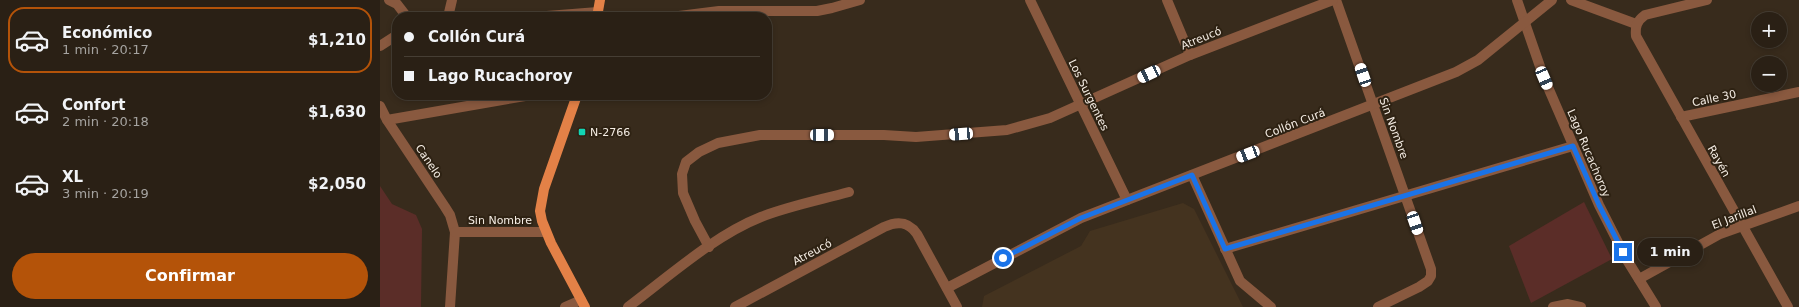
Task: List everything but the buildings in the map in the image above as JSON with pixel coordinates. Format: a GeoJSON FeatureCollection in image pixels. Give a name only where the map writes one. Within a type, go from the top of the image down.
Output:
{"type":"FeatureCollection","features":[{"type":"Feature","properties":{"kind":"main road"},"geometry":{"type":"LineString","coordinates":[[598,12],[600,0]]}},
{"type":"Feature","properties":{"kind":"main road"},"geometry":{"type":"LineString","coordinates":[[574,100],[541,200],[540,211],[546,232],[583,303]]}},
{"type":"Feature","properties":{"kind":"street"},"geometry":{"type":"LineString","coordinates":[[389,0],[397,4],[403,12]]}},
{"type":"Feature","properties":{"kind":"street"},"geometry":{"type":"LineString","coordinates":[[449,12],[452,0]]}},
{"type":"Feature","properties":{"kind":"street"},"geometry":{"type":"LineString","coordinates":[[711,12],[817,11],[860,0]]}},
{"type":"Feature","properties":{"kind":"street","name":"Los Surgentes"},"geometry":{"type":"LineString","coordinates":[[1030,0],[1128,200]]}},
{"type":"Feature","properties":{"kind":"street"},"geometry":{"type":"LineString","coordinates":[[1167,0],[1190,56]]}},
{"type":"Feature","properties":{"kind":"street","name":"Atreucó"},"geometry":{"type":"LineString","coordinates":[[709,247],[682,193],[682,174],[686,162],[699,152],[718,143],[760,135],[884,135],[916,137],[1007,130],[1037,122],[1081,105],[1190,56],[1333,0]]}},
{"type":"Feature","properties":{"kind":"street","name":"Sin Nombre"},"geometry":{"type":"LineString","coordinates":[[1336,0],[1430,263],[1431,276],[1428,281],[1378,307]]}},
{"type":"Feature","properties":{"kind":"street","name":"Lago Rucachoroy"},"geometry":{"type":"LineString","coordinates":[[1517,0],[1544,78],[1609,226],[1656,307]]}},
{"type":"Feature","properties":{"kind":"street","name":"Collón Curá"},"geometry":{"type":"LineString","coordinates":[[947,288],[1063,226],[1444,78],[1467,67],[1525,23],[1552,0]]}},
{"type":"Feature","properties":{"kind":"street"},"geometry":{"type":"LineString","coordinates":[[1571,0],[1636,24],[1639,19],[1650,12],[1707,0]]}},
{"type":"Feature","properties":{"kind":"street","name":"Rayén"},"geometry":{"type":"LineString","coordinates":[[1636,24],[1636,36],[1788,307]]}},
{"type":"Feature","properties":{"kind":"street"},"geometry":{"type":"LineString","coordinates":[[380,46],[392,38]]}},
{"type":"Feature","properties":{"kind":"street","name":"Calle 30"},"geometry":{"type":"LineString","coordinates":[[1681,117],[1799,92]]}},
{"type":"Feature","properties":{"kind":"street"},"geometry":{"type":"LineString","coordinates":[[387,120],[502,100]]}},
{"type":"Feature","properties":{"kind":"street","name":"Canelo"},"geometry":{"type":"LineString","coordinates":[[380,106],[387,120],[445,207],[451,219],[454,232]]}},
{"type":"Feature","properties":{"kind":"street"},"geometry":{"type":"LineString","coordinates":[[1225,249],[1573,146]]}},
{"type":"Feature","properties":{"kind":"street"},"geometry":{"type":"LineString","coordinates":[[1192,175],[1240,281],[1270,307]]}},
{"type":"Feature","properties":{"kind":"street"},"geometry":{"type":"LineString","coordinates":[[628,307],[728,234],[762,216],[849,192]]}},
{"type":"Feature","properties":{"kind":"street","name":"El Jarillal"},"geometry":{"type":"LineString","coordinates":[[1639,279],[1710,239],[1742,225],[1799,206]]}},
{"type":"Feature","properties":{"kind":"street","name":"Atreucó"},"geometry":{"type":"LineString","coordinates":[[735,307],[884,226],[902,222],[914,229],[947,288]]}},
{"type":"Feature","properties":{"kind":"street"},"geometry":{"type":"LineString","coordinates":[[450,307],[454,232]]}},
{"type":"Feature","properties":{"kind":"street","name":"Sin Nombre"},"geometry":{"type":"LineString","coordinates":[[454,232],[546,232]]}},
{"type":"Feature","properties":{"kind":"street"},"geometry":{"type":"LineString","coordinates":[[947,288],[957,307]]}},
{"type":"Feature","properties":{"kind":"street"},"geometry":{"type":"LineString","coordinates":[[565,307],[583,303]]}},
{"type":"Feature","properties":{"kind":"street"},"geometry":{"type":"LineString","coordinates":[[1553,307],[1568,304],[1581,307]]}},
{"type":"Feature","properties":{"kind":"shaded area"},"geometry":{"type":"Polygon","coordinates":[[[380,186],[392,204],[416,215],[422,229],[421,307],[380,307],[380,186]]]}},
{"type":"Feature","properties":{"kind":"shaded area"},"geometry":{"type":"Polygon","coordinates":[[[1584,202],[1612,259],[1531,303],[1509,246],[1584,202]]]}},
{"type":"Feature","properties":{"kind":"shaded area"},"geometry":{"type":"Polygon","coordinates":[[[1183,203],[1194,209],[1243,307],[982,307],[984,296],[1081,246],[1090,231],[1183,203]]]}},
{"type":"Feature","properties":{"kind":"place","name":"N-2766"},"geometry":{"type":"Point","coordinates":[582,132]}},
{"type":"Feature","properties":{"kind":"route"},"geometry":{"type":"LineString","coordinates":[[1003,258],[1081,218],[1192,175],[1225,249],[1573,146],[1599,205],[1623,252]]}}]}
